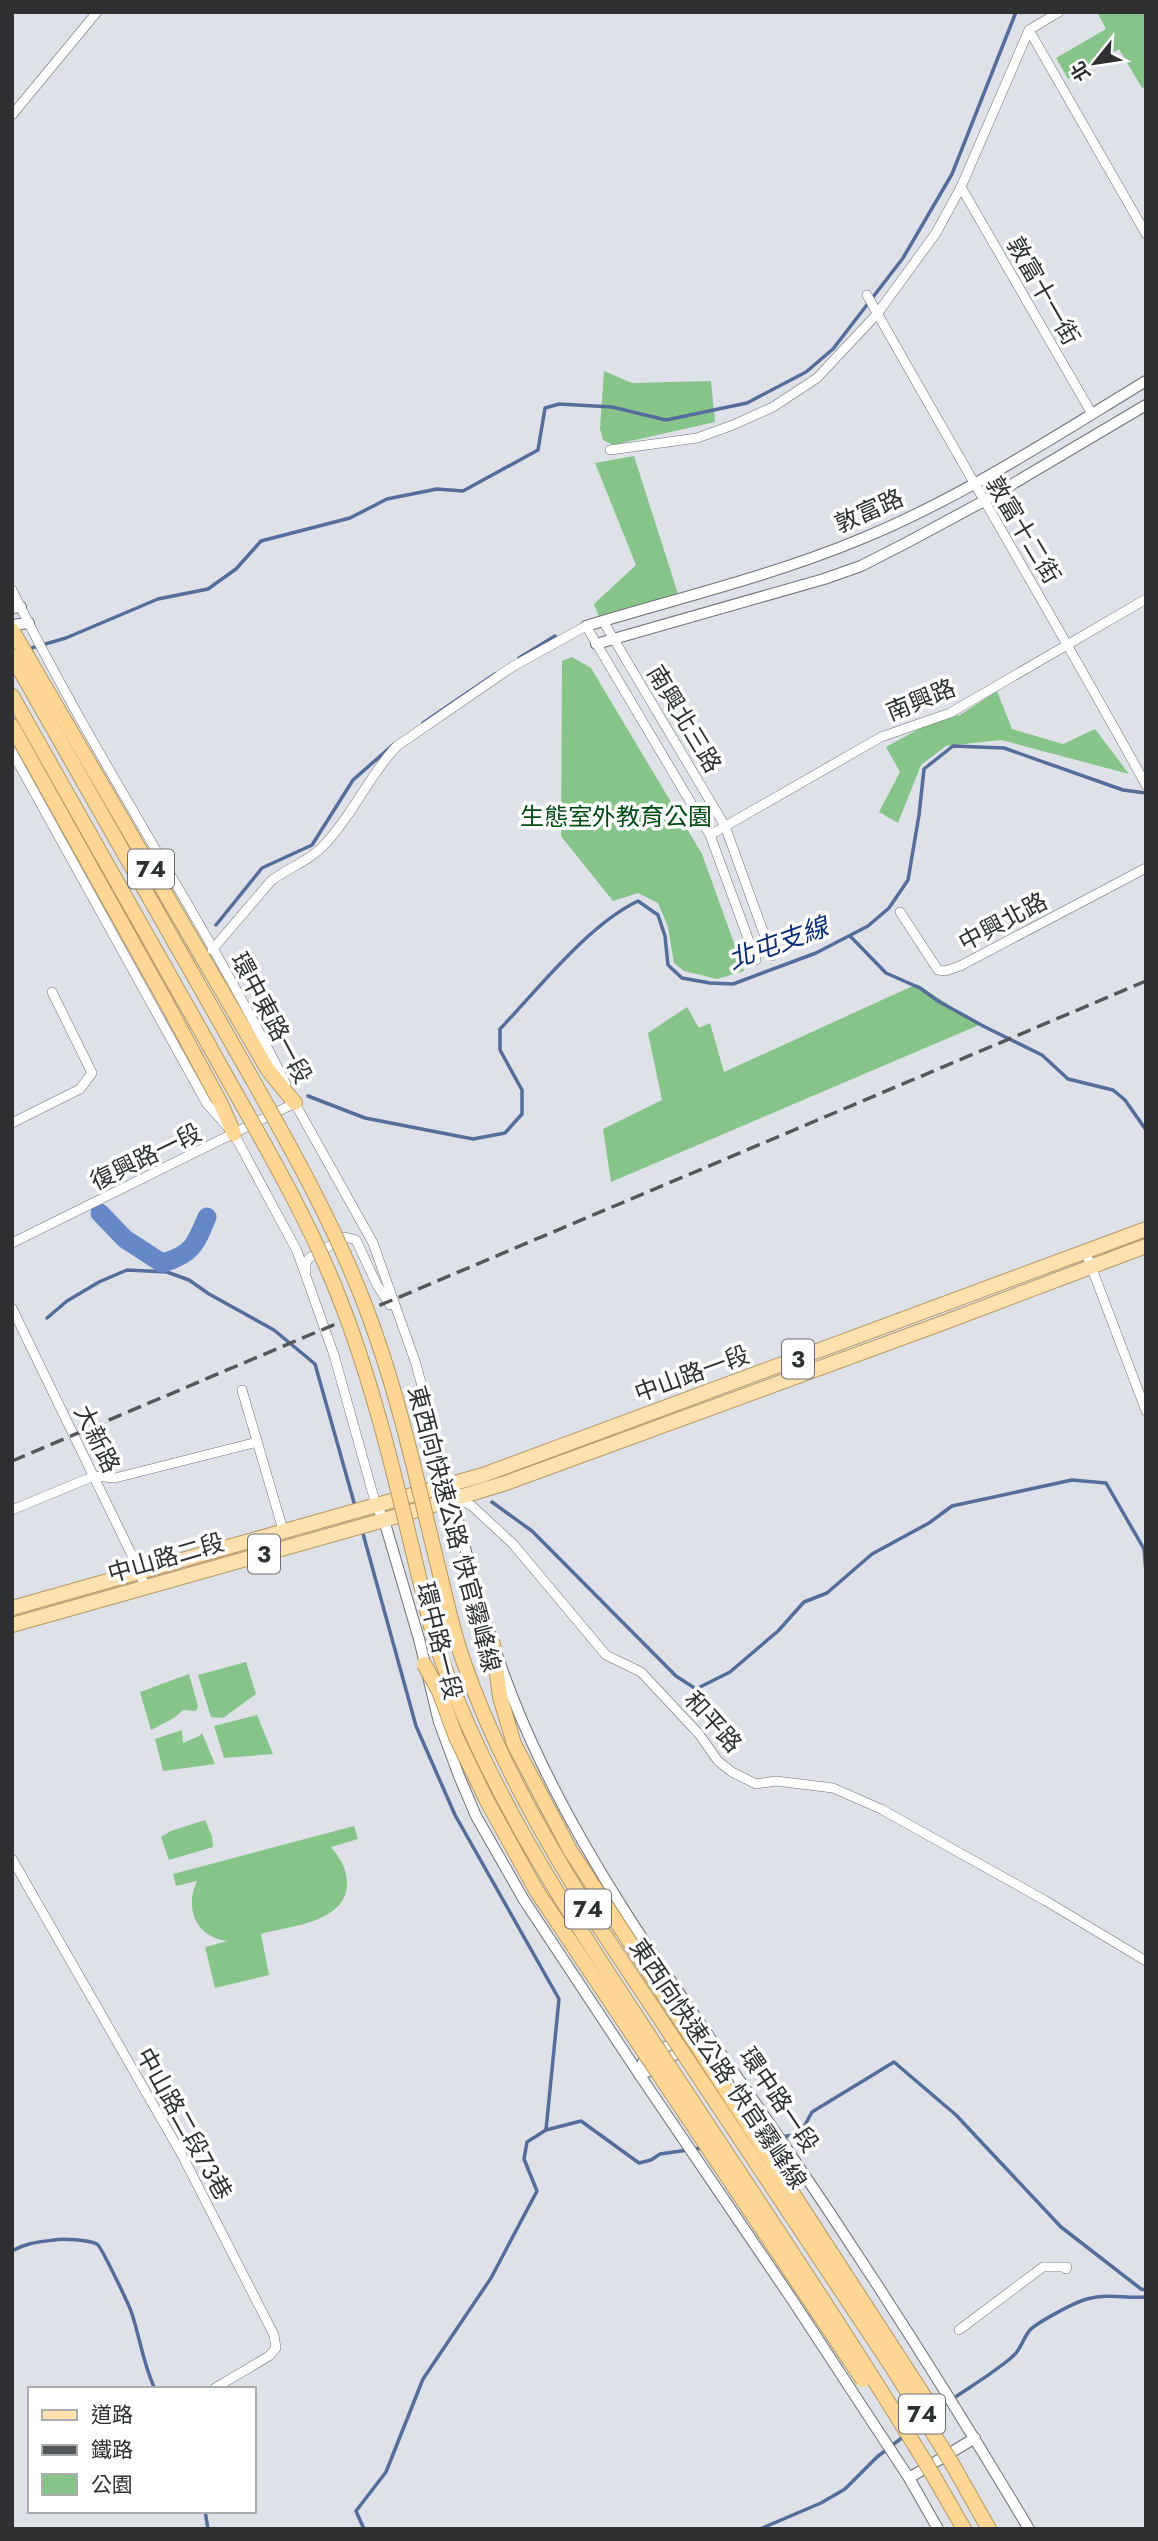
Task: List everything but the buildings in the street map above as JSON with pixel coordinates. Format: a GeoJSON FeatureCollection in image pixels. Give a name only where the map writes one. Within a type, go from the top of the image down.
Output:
{"type":"FeatureCollection","features":[{"type":"Feature","properties":{"kind":"highway","name":"74"},"geometry":{"type":"LineString","coordinates":[[12,630],[268,1070],[295,1103]]}},
{"type":"Feature","properties":{"kind":"highway","name":"東西向快速公路 快官霧峰線"},"geometry":{"type":"LineString","coordinates":[[12,656],[301,1166],[343,1252],[372,1324],[396,1397],[463,1661],[514,1778],[596,1922],[892,2367],[989,2529]]}},
{"type":"Feature","properties":{"kind":"highway","name":"東西向快速公路 快官霧峰線"},"geometry":{"type":"LineString","coordinates":[[12,696],[210,1047],[320,1251],[349,1322],[372,1392],[444,1669],[524,1838],[575,1922],[874,2380],[964,2529]]}},
{"type":"Feature","properties":{"kind":"highway"},"geometry":{"type":"LineString","coordinates":[[12,726],[166,1002],[221,1104],[234,1135]]}},
{"type":"Feature","properties":{"kind":"highway"},"geometry":{"type":"LineString","coordinates":[[493,1644],[500,1697],[514,1744],[570,1850],[929,2402],[951,2462]]}},
{"type":"Feature","properties":{"kind":"highway"},"geometry":{"type":"LineString","coordinates":[[424,1664],[439,1691],[456,1737],[486,1801],[536,1890],[875,2399],[933,2475]]}},
{"type":"Feature","properties":{"kind":"main road","name":"中山路一段"},"geometry":{"type":"LineString","coordinates":[[451,1493],[588,1454],[948,1321],[1089,1260],[1146,1230]]}},
{"type":"Feature","properties":{"kind":"main road","name":"中山路一段"},"geometry":{"type":"LineString","coordinates":[[1089,1260],[1146,1246]]}},
{"type":"Feature","properties":{"kind":"main road","name":"中山路二段"},"geometry":{"type":"LineString","coordinates":[[12,1608],[376,1505],[451,1493]]}},
{"type":"Feature","properties":{"kind":"main road","name":"中山路二段"},"geometry":{"type":"LineString","coordinates":[[12,1625],[384,1520],[451,1493]]}},
{"type":"Feature","properties":{"kind":"street"},"geometry":{"type":"LineString","coordinates":[[12,115],[97,12]]}},
{"type":"Feature","properties":{"kind":"street"},"geometry":{"type":"LineString","coordinates":[[610,450],[697,438],[733,425],[773,407],[817,378],[843,354],[877,314],[936,233],[961,187],[1029,30],[1059,12]]}},
{"type":"Feature","properties":{"kind":"street"},"geometry":{"type":"LineString","coordinates":[[1029,30],[1146,234]]}},
{"type":"Feature","properties":{"kind":"street","name":"敦富十一街"},"geometry":{"type":"LineString","coordinates":[[961,187],[1092,414]]}},
{"type":"Feature","properties":{"kind":"street","name":"敦富十二街"},"geometry":{"type":"LineString","coordinates":[[867,295],[1069,644],[1146,785]]}},
{"type":"Feature","properties":{"kind":"street","name":"敦富路"},"geometry":{"type":"LineString","coordinates":[[586,626],[817,556],[895,524],[974,484],[1146,382]]}},
{"type":"Feature","properties":{"kind":"street","name":"敦富路"},"geometry":{"type":"LineString","coordinates":[[596,644],[861,566],[984,501],[1146,405]]}},
{"type":"Feature","properties":{"kind":"street","name":"環中東路一段"},"geometry":{"type":"LineString","coordinates":[[12,590],[16,607],[29,622],[267,1047],[373,1243],[416,1364],[451,1493]]}},
{"type":"Feature","properties":{"kind":"street","name":"南興路"},"geometry":{"type":"LineString","coordinates":[[710,835],[881,737],[950,713],[1146,599]]}},
{"type":"Feature","properties":{"kind":"street","name":"南興北三路"},"geometry":{"type":"LineString","coordinates":[[603,621],[725,826],[772,956]]}},
{"type":"Feature","properties":{"kind":"street"},"geometry":{"type":"LineString","coordinates":[[12,625],[29,622]]}},
{"type":"Feature","properties":{"kind":"street"},"geometry":{"type":"LineString","coordinates":[[212,950],[271,881],[312,858],[332,837],[384,759],[397,746],[512,667],[586,626]]}},
{"type":"Feature","properties":{"kind":"street","name":"南興北三路"},"geometry":{"type":"LineString","coordinates":[[586,626],[710,835],[756,960]]}},
{"type":"Feature","properties":{"kind":"street"},"geometry":{"type":"LineString","coordinates":[[12,752],[207,1104],[234,1135],[297,1251],[334,1355],[376,1505]]}},
{"type":"Feature","properties":{"kind":"street","name":"中興北路"},"geometry":{"type":"LineString","coordinates":[[900,912],[938,970],[945,971],[960,966],[1146,868]]}},
{"type":"Feature","properties":{"kind":"street"},"geometry":{"type":"LineString","coordinates":[[12,1123],[80,1089],[92,1073],[52,992]]}},
{"type":"Feature","properties":{"kind":"street","name":"復興路一段"},"geometry":{"type":"LineString","coordinates":[[12,1243],[295,1103]]}},
{"type":"Feature","properties":{"kind":"street"},"geometry":{"type":"LineString","coordinates":[[306,1273],[309,1258],[345,1237],[353,1238],[377,1285],[398,1318]]}},
{"type":"Feature","properties":{"kind":"street"},"geometry":{"type":"LineString","coordinates":[[1089,1260],[1146,1411]]}},
{"type":"Feature","properties":{"kind":"street","name":"大新路"},"geometry":{"type":"LineString","coordinates":[[12,1308],[140,1572],[145,1588]]}},
{"type":"Feature","properties":{"kind":"street"},"geometry":{"type":"LineString","coordinates":[[242,1390],[283,1530]]}},
{"type":"Feature","properties":{"kind":"street"},"geometry":{"type":"LineString","coordinates":[[12,1510],[94,1476],[115,1478],[257,1442]]}},
{"type":"Feature","properties":{"kind":"street","name":"環中路一段"},"geometry":{"type":"LineString","coordinates":[[451,1493],[487,1631],[532,1745],[578,1832],[705,2029],[858,2254],[975,2438],[1029,2529]]}},
{"type":"Feature","properties":{"kind":"street","name":"和平路"},"geometry":{"type":"LineString","coordinates":[[451,1493],[469,1504],[513,1544],[606,1655],[641,1672],[699,1734],[718,1761],[732,1772],[755,1784],[776,1781],[833,1788],[881,1809],[1046,1901],[1146,1961]]}},
{"type":"Feature","properties":{"kind":"street","name":"環中路一段"},"geometry":{"type":"LineString","coordinates":[[376,1505],[384,1520],[419,1639],[439,1722],[476,1816],[524,1900],[791,2298],[909,2478],[939,2529]]}},
{"type":"Feature","properties":{"kind":"street","name":"中山路二段73巷"},"geometry":{"type":"LineString","coordinates":[[12,1859],[182,2155],[274,2335],[276,2348],[269,2356],[217,2387]]}},
{"type":"Feature","properties":{"kind":"street"},"geometry":{"type":"LineString","coordinates":[[639,2074],[643,2062],[698,2026],[705,2029]]}},
{"type":"Feature","properties":{"kind":"street"},"geometry":{"type":"LineString","coordinates":[[959,2330],[1043,2267],[1067,2267],[1066,2269]]}},
{"type":"Feature","properties":{"kind":"street"},"geometry":{"type":"LineString","coordinates":[[909,2478],[975,2438]]}},
{"type":"Feature","properties":{"kind":"green space"},"geometry":{"type":"Polygon","coordinates":[[[1097,12],[1146,12],[1146,86],[1142,88],[1119,49],[1068,79],[1056,58],[1106,29],[1097,12]]]}},
{"type":"Feature","properties":{"kind":"green space"},"geometry":{"type":"Polygon","coordinates":[[[604,371],[632,383],[711,381],[715,422],[613,445],[603,440],[600,429],[604,371]]]}},
{"type":"Feature","properties":{"kind":"green space"},"geometry":{"type":"Polygon","coordinates":[[[634,456],[678,594],[599,617],[594,604],[636,565],[595,463],[634,456]]]}},
{"type":"Feature","properties":{"kind":"green space","name":"生態室外教育公園"},"geometry":{"type":"Polygon","coordinates":[[[572,657],[591,668],[702,854],[744,971],[717,979],[684,971],[674,963],[668,927],[658,903],[638,893],[613,901],[561,836],[562,661],[572,657]]]}},
{"type":"Feature","properties":{"kind":"green space"},"geometry":{"type":"Polygon","coordinates":[[[997,691],[1012,729],[1063,744],[1095,729],[1129,774],[1001,740],[946,746],[921,765],[898,823],[879,812],[900,772],[886,747],[939,718],[960,715],[997,691]]]}},
{"type":"Feature","properties":{"kind":"green space"},"geometry":{"type":"Polygon","coordinates":[[[917,984],[979,1025],[611,1182],[603,1129],[662,1100],[648,1033],[687,1007],[699,1028],[710,1023],[724,1072],[917,984]]]}},
{"type":"Feature","properties":{"kind":"green space"},"geometry":{"type":"Polygon","coordinates":[[[246,1662],[256,1694],[223,1718],[211,1717],[198,1675],[246,1662]]]}},
{"type":"Feature","properties":{"kind":"green space"},"geometry":{"type":"Polygon","coordinates":[[[189,1674],[198,1706],[196,1711],[183,1710],[151,1730],[140,1692],[189,1674]]]}},
{"type":"Feature","properties":{"kind":"green space"},"geometry":{"type":"Polygon","coordinates":[[[257,1715],[273,1754],[224,1758],[214,1726],[257,1715]]]}},
{"type":"Feature","properties":{"kind":"green space"},"geometry":{"type":"Polygon","coordinates":[[[182,1730],[183,1743],[202,1733],[215,1764],[163,1771],[155,1739],[182,1730]]]}},
{"type":"Feature","properties":{"kind":"green space"},"geometry":{"type":"Polygon","coordinates":[[[205,1820],[212,1836],[213,1847],[169,1860],[161,1837],[205,1820]]]}},
{"type":"Feature","properties":{"kind":"green space"},"geometry":{"type":"Polygon","coordinates":[[[354,1826],[358,1839],[331,1847],[342,1863],[347,1881],[345,1895],[338,1906],[315,1920],[261,1934],[269,1975],[215,1988],[205,1947],[228,1941],[208,1934],[196,1920],[192,1901],[197,1881],[176,1886],[173,1874],[354,1826]]]}},
{"type":"Feature","properties":{"kind":"waterway"},"geometry":{"type":"LineString","coordinates":[[28,649],[66,638],[158,599],[208,589],[236,569],[261,541],[350,518],[387,499],[437,489],[463,491],[538,450],[545,408],[559,404],[612,407],[666,420],[747,403],[806,372],[833,349],[903,258],[952,174],[1016,12]]}},
{"type":"Feature","properties":{"kind":"waterway"},"geometry":{"type":"LineString","coordinates":[[519,658],[555,636]]}},
{"type":"Feature","properties":{"kind":"waterway"},"geometry":{"type":"LineString","coordinates":[[423,723],[495,674]]}},
{"type":"Feature","properties":{"kind":"waterway"},"geometry":{"type":"LineString","coordinates":[[216,925],[262,868],[312,845],[353,780],[394,744]]}},
{"type":"Feature","properties":{"kind":"waterway","name":"北屯支線"},"geometry":{"type":"LineString","coordinates":[[308,1096],[365,1118],[473,1139],[505,1133],[522,1114],[522,1090],[500,1050],[500,1029],[565,959],[601,925],[638,901],[658,915],[665,936],[668,965],[682,978],[710,983],[733,984],[816,953],[868,926],[889,908],[908,880],[924,769],[953,746],[1004,748],[1123,790],[1146,793]]}},
{"type":"Feature","properties":{"kind":"waterway"},"geometry":{"type":"LineString","coordinates":[[850,936],[886,973],[920,988],[985,1027],[1042,1055],[1068,1079],[1113,1090],[1125,1100],[1146,1130]]}},
{"type":"Feature","properties":{"kind":"waterway"},"geometry":{"type":"LineString","coordinates":[[100,1213],[125,1239],[162,1263],[180,1256],[192,1247],[207,1217]]}},
{"type":"Feature","properties":{"kind":"waterway"},"geometry":{"type":"LineString","coordinates":[[47,1318],[67,1301],[99,1282],[127,1270],[167,1272],[189,1280],[274,1330],[315,1364],[355,1506]]}},
{"type":"Feature","properties":{"kind":"waterway"},"geometry":{"type":"LineString","coordinates":[[492,1502],[532,1531],[676,1676],[696,1689],[730,1672],[778,1631],[804,1602],[827,1593],[872,1554],[929,1523],[952,1506],[1072,1480],[1106,1483],[1144,1549],[1146,1572]]}},
{"type":"Feature","properties":{"kind":"waterway"},"geometry":{"type":"LineString","coordinates":[[362,1530],[416,1726],[455,1815],[559,1999],[546,2130]]}},
{"type":"Feature","properties":{"kind":"waterway"},"geometry":{"type":"LineString","coordinates":[[761,2140],[800,2134],[812,2112],[894,2062],[956,2115],[1061,2227],[1141,2289],[1146,2290]]}},
{"type":"Feature","properties":{"kind":"waterway"},"geometry":{"type":"LineString","coordinates":[[364,2529],[356,2511],[386,2472],[423,2379],[491,2278],[537,2191],[524,2159],[527,2142],[546,2130],[581,2121],[639,2163],[660,2154],[702,2148]]}},
{"type":"Feature","properties":{"kind":"waterway"},"geometry":{"type":"LineString","coordinates":[[12,2251],[38,2242],[58,2239],[97,2244],[131,2311],[154,2387]]}},
{"type":"Feature","properties":{"kind":"waterway"},"geometry":{"type":"LineString","coordinates":[[937,2410],[1012,2357],[1030,2330],[1057,2313],[1095,2297],[1146,2297]]}},
{"type":"Feature","properties":{"kind":"waterway"},"geometry":{"type":"LineString","coordinates":[[910,2432],[923,2421]]}},
{"type":"Feature","properties":{"kind":"waterway"},"geometry":{"type":"LineString","coordinates":[[760,2529],[821,2503],[845,2489],[877,2457],[903,2437]]}},
{"type":"Feature","properties":{"kind":"waterway"},"geometry":{"type":"LineString","coordinates":[[205,2513],[208,2529]]}},
{"type":"Feature","properties":{"kind":"railway"},"geometry":{"type":"LineString","coordinates":[[12,1461],[1146,981]]}}]}
